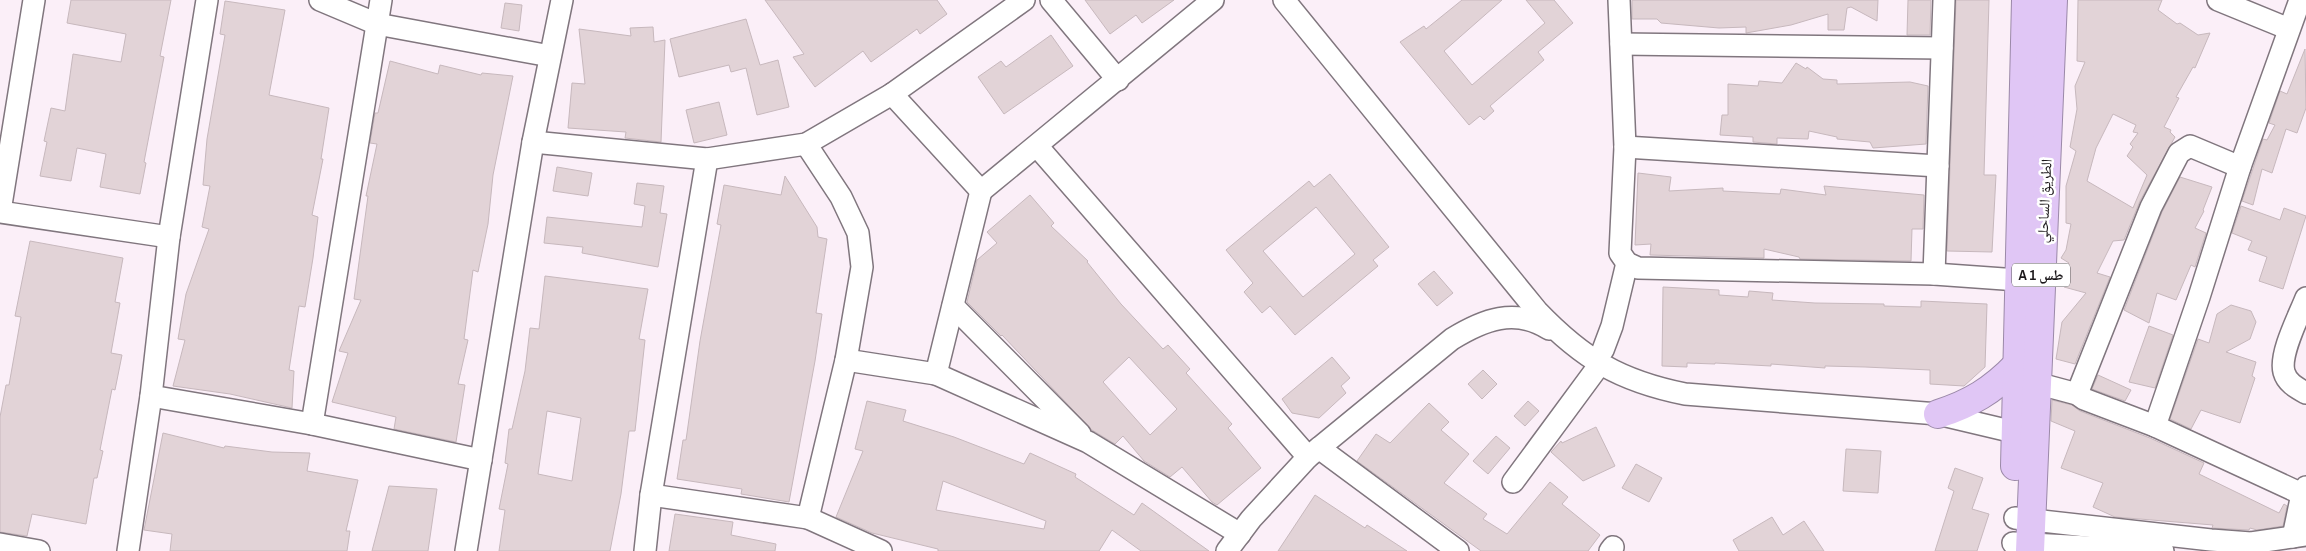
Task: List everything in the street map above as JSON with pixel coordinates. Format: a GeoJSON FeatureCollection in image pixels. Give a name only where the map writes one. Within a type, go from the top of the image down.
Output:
{"type":"FeatureCollection","features":[{"type":"Feature","properties":{"kind":"highway","name":"الطريق الساحلي"},"geometry":{"type":"LineString","coordinates":[[2026,0],[2018,280],[2026,375]]}},
{"type":"Feature","properties":{"kind":"highway","name":"الطريق الساحلي"},"geometry":{"type":"LineString","coordinates":[[2022,538],[2026,375],[2053,0]]}},
{"type":"Feature","properties":{"kind":"highway"},"geometry":{"type":"LineString","coordinates":[[1938,414],[1960,407],[1982,396],[2000,382],[2026,375]]}},
{"type":"Feature","properties":{"kind":"street"},"geometry":{"type":"LineString","coordinates":[[34,0],[0,211],[169,237]]}},
{"type":"Feature","properties":{"kind":"street"},"geometry":{"type":"LineString","coordinates":[[128,551],[151,396],[169,237],[206,0]]}},
{"type":"Feature","properties":{"kind":"street"},"geometry":{"type":"LineString","coordinates":[[320,0],[376,24],[550,56]]}},
{"type":"Feature","properties":{"kind":"street"},"geometry":{"type":"LineString","coordinates":[[312,424],[381,0]]}},
{"type":"Feature","properties":{"kind":"street"},"geometry":{"type":"LineString","coordinates":[[466,551],[533,142],[562,0]]}},
{"type":"Feature","properties":{"kind":"street"},"geometry":{"type":"LineString","coordinates":[[533,142],[706,159],[806,144],[892,94],[1024,0]]}},
{"type":"Feature","properties":{"kind":"street"},"geometry":{"type":"LineString","coordinates":[[1051,0],[1118,80]]}},
{"type":"Feature","properties":{"kind":"street"},"geometry":{"type":"LineString","coordinates":[[936,374],[981,191],[1213,0]]}},
{"type":"Feature","properties":{"kind":"street"},"geometry":{"type":"LineString","coordinates":[[1284,0],[1537,311],[1561,336]]}},
{"type":"Feature","properties":{"kind":"street"},"geometry":{"type":"LineString","coordinates":[[1619,0],[1625,148],[1620,253],[1627,262],[1638,268],[1934,274],[2018,280]]}},
{"type":"Feature","properties":{"kind":"street"},"geometry":{"type":"LineString","coordinates":[[1934,274],[1944,0]]}},
{"type":"Feature","properties":{"kind":"street"},"geometry":{"type":"LineString","coordinates":[[2218,0],[2289,29]]}},
{"type":"Feature","properties":{"kind":"street"},"geometry":{"type":"LineString","coordinates":[[2155,426],[2196,306],[2240,167],[2300,0]]}},
{"type":"Feature","properties":{"kind":"street"},"geometry":{"type":"LineString","coordinates":[[1621,44],[1942,48]]}},
{"type":"Feature","properties":{"kind":"street"},"geometry":{"type":"LineString","coordinates":[[892,94],[981,191]]}},
{"type":"Feature","properties":{"kind":"street"},"geometry":{"type":"LineString","coordinates":[[806,144],[841,196],[858,233],[862,267],[846,360],[808,518]]}},
{"type":"Feature","properties":{"kind":"street"},"geometry":{"type":"LineString","coordinates":[[1036,146],[1314,453],[1458,551]]}},
{"type":"Feature","properties":{"kind":"street"},"geometry":{"type":"LineString","coordinates":[[2077,394],[2151,208],[2179,153],[2190,146],[2240,167]]}},
{"type":"Feature","properties":{"kind":"street"},"geometry":{"type":"LineString","coordinates":[[1625,148],[1938,166]]}},
{"type":"Feature","properties":{"kind":"street"},"geometry":{"type":"LineString","coordinates":[[645,551],[651,495],[706,159]]}},
{"type":"Feature","properties":{"kind":"street"},"geometry":{"type":"LineString","coordinates":[[1513,482],[1601,357],[1612,326],[1627,262]]}},
{"type":"Feature","properties":{"kind":"street"},"geometry":{"type":"LineString","coordinates":[[1516,283],[1624,377],[1651,387],[1685,394],[1938,414],[2024,435]]}},
{"type":"Feature","properties":{"kind":"street"},"geometry":{"type":"LineString","coordinates":[[2306,298],[2283,359],[2284,373],[2292,385],[2306,393]]}},
{"type":"Feature","properties":{"kind":"street"},"geometry":{"type":"LineString","coordinates":[[953,306],[1088,442],[1234,543],[1251,519],[1314,453],[1452,340],[1475,325],[1497,318],[1520,318],[1542,324],[1601,357]]}},
{"type":"Feature","properties":{"kind":"street"},"geometry":{"type":"LineString","coordinates":[[846,360],[936,374],[1088,442]]}},
{"type":"Feature","properties":{"kind":"street"},"geometry":{"type":"LineString","coordinates":[[2022,538],[2211,540],[2251,543],[2299,536],[2304,490],[2155,426],[2026,375]]}},
{"type":"Feature","properties":{"kind":"street"},"geometry":{"type":"LineString","coordinates":[[151,396],[312,424],[480,460]]}},
{"type":"Feature","properties":{"kind":"street"},"geometry":{"type":"LineString","coordinates":[[651,495],[808,518],[881,551]]}},
{"type":"Feature","properties":{"kind":"street"},"geometry":{"type":"LineString","coordinates":[[2022,538],[2116,550],[2163,551]]}},
{"type":"Feature","properties":{"kind":"street"},"geometry":{"type":"LineString","coordinates":[[0,544],[40,551]]}},
{"type":"Feature","properties":{"kind":"building"},"geometry":{"type":"Polygon","coordinates":[[[71,0],[171,0],[160,56],[164,57],[144,162],[146,163],[140,194],[100,187],[106,154],[77,148],[71,181],[40,176],[47,142],[44,141],[51,108],[65,111],[73,54],[121,62],[126,34],[67,23],[71,0]]]}},
{"type":"Feature","properties":{"kind":"building"},"geometry":{"type":"Polygon","coordinates":[[[765,0],[937,0],[947,14],[920,34],[917,29],[871,62],[863,51],[815,87],[793,57],[804,54],[765,0]]]}},
{"type":"Feature","properties":{"kind":"building"},"geometry":{"type":"Polygon","coordinates":[[[1085,0],[1174,0],[1142,23],[1136,15],[1110,34],[1085,0]]]}},
{"type":"Feature","properties":{"kind":"building"},"geometry":{"type":"Polygon","coordinates":[[[1462,0],[1502,0],[1444,51],[1472,85],[1545,23],[1526,0],[1554,0],[1573,23],[1538,52],[1544,60],[1490,106],[1494,111],[1484,120],[1480,116],[1469,125],[1400,42],[1424,26],[1426,29],[1462,0]]]}},
{"type":"Feature","properties":{"kind":"building"},"geometry":{"type":"Polygon","coordinates":[[[1632,0],[1878,0],[1877,21],[1851,7],[1847,8],[1844,30],[1828,30],[1828,14],[1791,25],[1746,33],[1746,27],[1719,28],[1661,23],[1657,19],[1632,19],[1632,0]]]}},
{"type":"Feature","properties":{"kind":"building"},"geometry":{"type":"Polygon","coordinates":[[[1908,0],[1931,0],[1930,35],[1907,35],[1908,0]]]}},
{"type":"Feature","properties":{"kind":"building"},"geometry":{"type":"Polygon","coordinates":[[[1956,0],[1989,0],[1984,175],[1996,175],[1992,252],[1947,251],[1956,0]]]}},
{"type":"Feature","properties":{"kind":"building"},"geometry":{"type":"Polygon","coordinates":[[[2078,0],[2162,0],[2158,10],[2177,24],[2180,23],[2198,35],[2210,33],[2195,68],[2193,67],[2176,97],[2179,98],[2164,127],[2171,130],[2170,132],[2175,137],[2140,201],[2124,240],[2113,241],[2097,273],[2110,277],[2075,364],[2056,359],[2062,322],[2086,293],[2064,287],[2069,272],[2065,269],[2069,263],[2061,258],[2066,250],[2071,224],[2066,223],[2066,186],[2076,151],[2070,147],[2077,109],[2075,86],[2085,62],[2077,61],[2078,0]],[[2113,114],[2096,148],[2087,181],[2133,208],[2147,175],[2127,156],[2133,147],[2130,144],[2138,133],[2133,132],[2136,125],[2113,114]]]}},
{"type":"Feature","properties":{"kind":"building"},"geometry":{"type":"Polygon","coordinates":[[[225,1],[285,10],[269,95],[329,108],[321,159],[323,159],[312,215],[318,217],[313,258],[305,307],[299,306],[289,370],[294,371],[292,408],[230,394],[173,386],[185,340],[178,339],[186,294],[209,229],[202,227],[210,186],[203,185],[207,139],[225,35],[220,34],[225,1]]]}},
{"type":"Feature","properties":{"kind":"building"},"geometry":{"type":"Polygon","coordinates":[[[505,3],[522,5],[519,31],[501,28],[505,3]]]}},
{"type":"Feature","properties":{"kind":"building"},"geometry":{"type":"Polygon","coordinates":[[[746,19],[760,65],[778,60],[789,107],[757,115],[746,68],[731,72],[729,65],[679,77],[670,39],[746,19]]]}},
{"type":"Feature","properties":{"kind":"building"},"geometry":{"type":"Polygon","coordinates":[[[653,27],[654,42],[665,40],[661,142],[625,138],[626,132],[568,128],[572,83],[585,84],[579,29],[631,36],[630,28],[653,27]]]}},
{"type":"Feature","properties":{"kind":"building"},"geometry":{"type":"Polygon","coordinates":[[[1051,35],[1073,66],[1004,114],[978,77],[1001,61],[1006,67],[1051,35]]]}},
{"type":"Feature","properties":{"kind":"building"},"geometry":{"type":"Polygon","coordinates":[[[2305,49],[2306,108],[2297,133],[2286,129],[2272,173],[2262,169],[2253,205],[2242,201],[2263,139],[2267,140],[2275,125],[2269,123],[2280,91],[2287,94],[2305,49]]]}},
{"type":"Feature","properties":{"kind":"building"},"geometry":{"type":"Polygon","coordinates":[[[390,61],[438,74],[440,65],[481,75],[482,73],[513,76],[493,175],[488,224],[478,272],[473,270],[464,339],[468,340],[458,384],[465,385],[456,442],[394,429],[396,417],[332,402],[348,353],[339,351],[361,300],[354,299],[368,196],[366,196],[377,144],[370,143],[375,113],[378,113],[390,61]]]}},
{"type":"Feature","properties":{"kind":"building"},"geometry":{"type":"Polygon","coordinates":[[[1796,63],[1806,69],[1807,67],[1823,79],[1837,80],[1837,84],[1910,82],[1928,86],[1926,144],[1873,148],[1870,142],[1837,139],[1837,137],[1809,131],[1808,139],[1777,138],[1777,144],[1753,142],[1753,137],[1720,135],[1722,115],[1728,115],[1728,84],[1758,86],[1759,81],[1782,83],[1796,63]]]}},
{"type":"Feature","properties":{"kind":"building"},"geometry":{"type":"Polygon","coordinates":[[[719,102],[727,135],[694,143],[686,110],[719,102]]]}},
{"type":"Feature","properties":{"kind":"building"},"geometry":{"type":"Polygon","coordinates":[[[557,167],[592,173],[588,196],[553,191],[557,167]]]}},
{"type":"Feature","properties":{"kind":"building"},"geometry":{"type":"Polygon","coordinates":[[[1638,173],[1671,177],[1669,191],[1723,188],[1723,191],[1780,194],[1781,189],[1826,195],[1824,186],[1924,195],[1923,229],[1912,229],[1911,261],[1800,259],[1799,257],[1764,249],[1764,258],[1650,255],[1651,244],[1635,245],[1638,173]]]}},
{"type":"Feature","properties":{"kind":"building"},"geometry":{"type":"Polygon","coordinates":[[[1330,174],[1389,247],[1373,260],[1378,266],[1295,335],[1270,306],[1262,313],[1244,292],[1253,283],[1226,250],[1309,181],[1314,187],[1330,174]],[[1316,207],[1263,251],[1303,297],[1355,254],[1316,207]]]}},
{"type":"Feature","properties":{"kind":"building"},"geometry":{"type":"Polygon","coordinates":[[[785,176],[817,227],[818,237],[827,239],[816,313],[822,314],[789,502],[741,494],[742,489],[677,479],[683,440],[686,440],[700,341],[721,225],[717,224],[724,185],[781,195],[785,176]]]}},
{"type":"Feature","properties":{"kind":"building"},"geometry":{"type":"Polygon","coordinates":[[[2180,177],[2212,187],[2204,211],[2195,228],[2206,233],[2195,267],[2191,265],[2176,300],[2157,293],[2149,323],[2124,310],[2162,212],[2180,177]]]}},
{"type":"Feature","properties":{"kind":"building"},"geometry":{"type":"Polygon","coordinates":[[[637,183],[664,186],[660,213],[667,214],[658,267],[582,253],[583,247],[544,243],[547,217],[642,227],[645,206],[634,204],[637,183]]]}},
{"type":"Feature","properties":{"kind":"building"},"geometry":{"type":"Polygon","coordinates":[[[1030,195],[1054,223],[1051,226],[1088,261],[1121,304],[1163,349],[1168,345],[1190,369],[1186,373],[1232,424],[1228,428],[1261,468],[1217,505],[1212,502],[1182,467],[1170,477],[1144,461],[1123,436],[1115,444],[1092,430],[1002,335],[967,302],[977,260],[997,243],[987,232],[1030,195]],[[1129,357],[1103,382],[1150,435],[1177,409],[1129,357]]]}},
{"type":"Feature","properties":{"kind":"building"},"geometry":{"type":"Polygon","coordinates":[[[2241,206],[2280,220],[2284,208],[2306,216],[2283,289],[2259,281],[2267,257],[2248,250],[2252,241],[2232,233],[2241,206]]]}},
{"type":"Feature","properties":{"kind":"building"},"geometry":{"type":"Polygon","coordinates":[[[30,241],[123,258],[115,302],[120,303],[111,353],[122,355],[115,390],[112,389],[100,450],[103,451],[97,478],[94,478],[86,524],[32,514],[27,536],[0,532],[0,417],[6,385],[9,385],[21,317],[15,316],[30,241]]]}},
{"type":"Feature","properties":{"kind":"building"},"geometry":{"type":"Polygon","coordinates":[[[1434,271],[1453,293],[1437,306],[1418,284],[1434,271]]]}},
{"type":"Feature","properties":{"kind":"building"},"geometry":{"type":"Polygon","coordinates":[[[545,276],[648,289],[639,339],[645,340],[635,431],[629,431],[621,494],[610,551],[499,551],[505,510],[499,509],[508,464],[505,463],[509,429],[512,429],[525,371],[530,328],[539,329],[545,276]],[[547,411],[538,474],[572,481],[581,418],[547,411]]]}},
{"type":"Feature","properties":{"kind":"building"},"geometry":{"type":"Polygon","coordinates":[[[1663,287],[1719,290],[1719,295],[1748,297],[1749,291],[1773,293],[1772,300],[1815,303],[1884,304],[1884,306],[1921,307],[1921,301],[1987,304],[1985,367],[1964,386],[1930,384],[1930,370],[1715,363],[1687,363],[1687,367],[1662,366],[1663,287]]]}},
{"type":"Feature","properties":{"kind":"building"},"geometry":{"type":"Polygon","coordinates":[[[2231,305],[2251,311],[2256,322],[2250,339],[2226,352],[2256,362],[2252,376],[2255,378],[2240,423],[2201,410],[2191,429],[2170,419],[2198,339],[2209,343],[2217,314],[2231,305]]]}},
{"type":"Feature","properties":{"kind":"building"},"geometry":{"type":"Polygon","coordinates":[[[2149,326],[2173,335],[2155,388],[2129,382],[2149,326]]]}},
{"type":"Feature","properties":{"kind":"building"},"geometry":{"type":"Polygon","coordinates":[[[1332,357],[1350,378],[1341,386],[1346,393],[1319,418],[1292,413],[1282,399],[1332,357]]]}},
{"type":"Feature","properties":{"kind":"building"},"geometry":{"type":"Polygon","coordinates":[[[1483,370],[1497,384],[1482,399],[1468,384],[1483,370]]]}},
{"type":"Feature","properties":{"kind":"building"},"geometry":{"type":"Polygon","coordinates":[[[2098,375],[2131,390],[2125,401],[2092,389],[2098,375]]]}},
{"type":"Feature","properties":{"kind":"building"},"geometry":{"type":"Polygon","coordinates":[[[2052,400],[2072,405],[2080,411],[2150,438],[2204,463],[2199,474],[2279,513],[2284,504],[2287,506],[2283,526],[2257,530],[2250,528],[2249,530],[2212,528],[2213,525],[2115,517],[2093,507],[2103,483],[2061,468],[2075,431],[2051,421],[2052,400]]]}},
{"type":"Feature","properties":{"kind":"building"},"geometry":{"type":"Polygon","coordinates":[[[867,401],[906,410],[903,421],[954,437],[1024,464],[1030,453],[1076,474],[1075,477],[1134,515],[1142,503],[1209,551],[1141,551],[1112,530],[1099,551],[938,551],[938,549],[872,533],[836,517],[863,451],[855,449],[867,401]],[[943,481],[936,510],[1044,529],[1046,521],[943,481]]]}},
{"type":"Feature","properties":{"kind":"building"},"geometry":{"type":"Polygon","coordinates":[[[1528,401],[1539,411],[1525,426],[1514,416],[1528,401]]]}},
{"type":"Feature","properties":{"kind":"building"},"geometry":{"type":"Polygon","coordinates":[[[1429,403],[1449,422],[1441,430],[1469,454],[1444,483],[1487,514],[1483,519],[1507,534],[1550,482],[1568,497],[1562,504],[1600,535],[1588,551],[1481,551],[1357,461],[1376,434],[1390,443],[1429,403]]]}},
{"type":"Feature","properties":{"kind":"building"},"geometry":{"type":"Polygon","coordinates":[[[1596,427],[1615,466],[1583,481],[1551,452],[1561,441],[1562,443],[1596,427]]]}},
{"type":"Feature","properties":{"kind":"building"},"geometry":{"type":"Polygon","coordinates":[[[163,433],[224,448],[225,446],[272,452],[310,453],[307,471],[358,480],[346,531],[350,531],[347,551],[170,551],[172,534],[144,530],[163,433]]]}},
{"type":"Feature","properties":{"kind":"building"},"geometry":{"type":"Polygon","coordinates":[[[1496,436],[1510,448],[1488,474],[1473,461],[1496,436]]]}},
{"type":"Feature","properties":{"kind":"building"},"geometry":{"type":"Polygon","coordinates":[[[1846,449],[1881,451],[1878,493],[1843,491],[1846,449]]]}},
{"type":"Feature","properties":{"kind":"building"},"geometry":{"type":"Polygon","coordinates":[[[1636,464],[1662,478],[1649,502],[1622,488],[1636,464]]]}},
{"type":"Feature","properties":{"kind":"building"},"geometry":{"type":"Polygon","coordinates":[[[1955,468],[1983,478],[1972,509],[1989,514],[1977,551],[1935,551],[1954,491],[1948,488],[1955,468]]]}},
{"type":"Feature","properties":{"kind":"building"},"geometry":{"type":"Polygon","coordinates":[[[389,486],[437,489],[428,551],[372,551],[389,486]]]}},
{"type":"Feature","properties":{"kind":"building"},"geometry":{"type":"Polygon","coordinates":[[[1315,495],[1365,528],[1367,525],[1407,551],[1278,551],[1315,495]]]}},
{"type":"Feature","properties":{"kind":"building"},"geometry":{"type":"Polygon","coordinates":[[[675,514],[733,522],[731,535],[776,544],[775,551],[669,551],[675,514]]]}},
{"type":"Feature","properties":{"kind":"building"},"geometry":{"type":"Polygon","coordinates":[[[1772,517],[1783,535],[1804,521],[1824,551],[1739,551],[1733,540],[1772,517]]]}}]}
